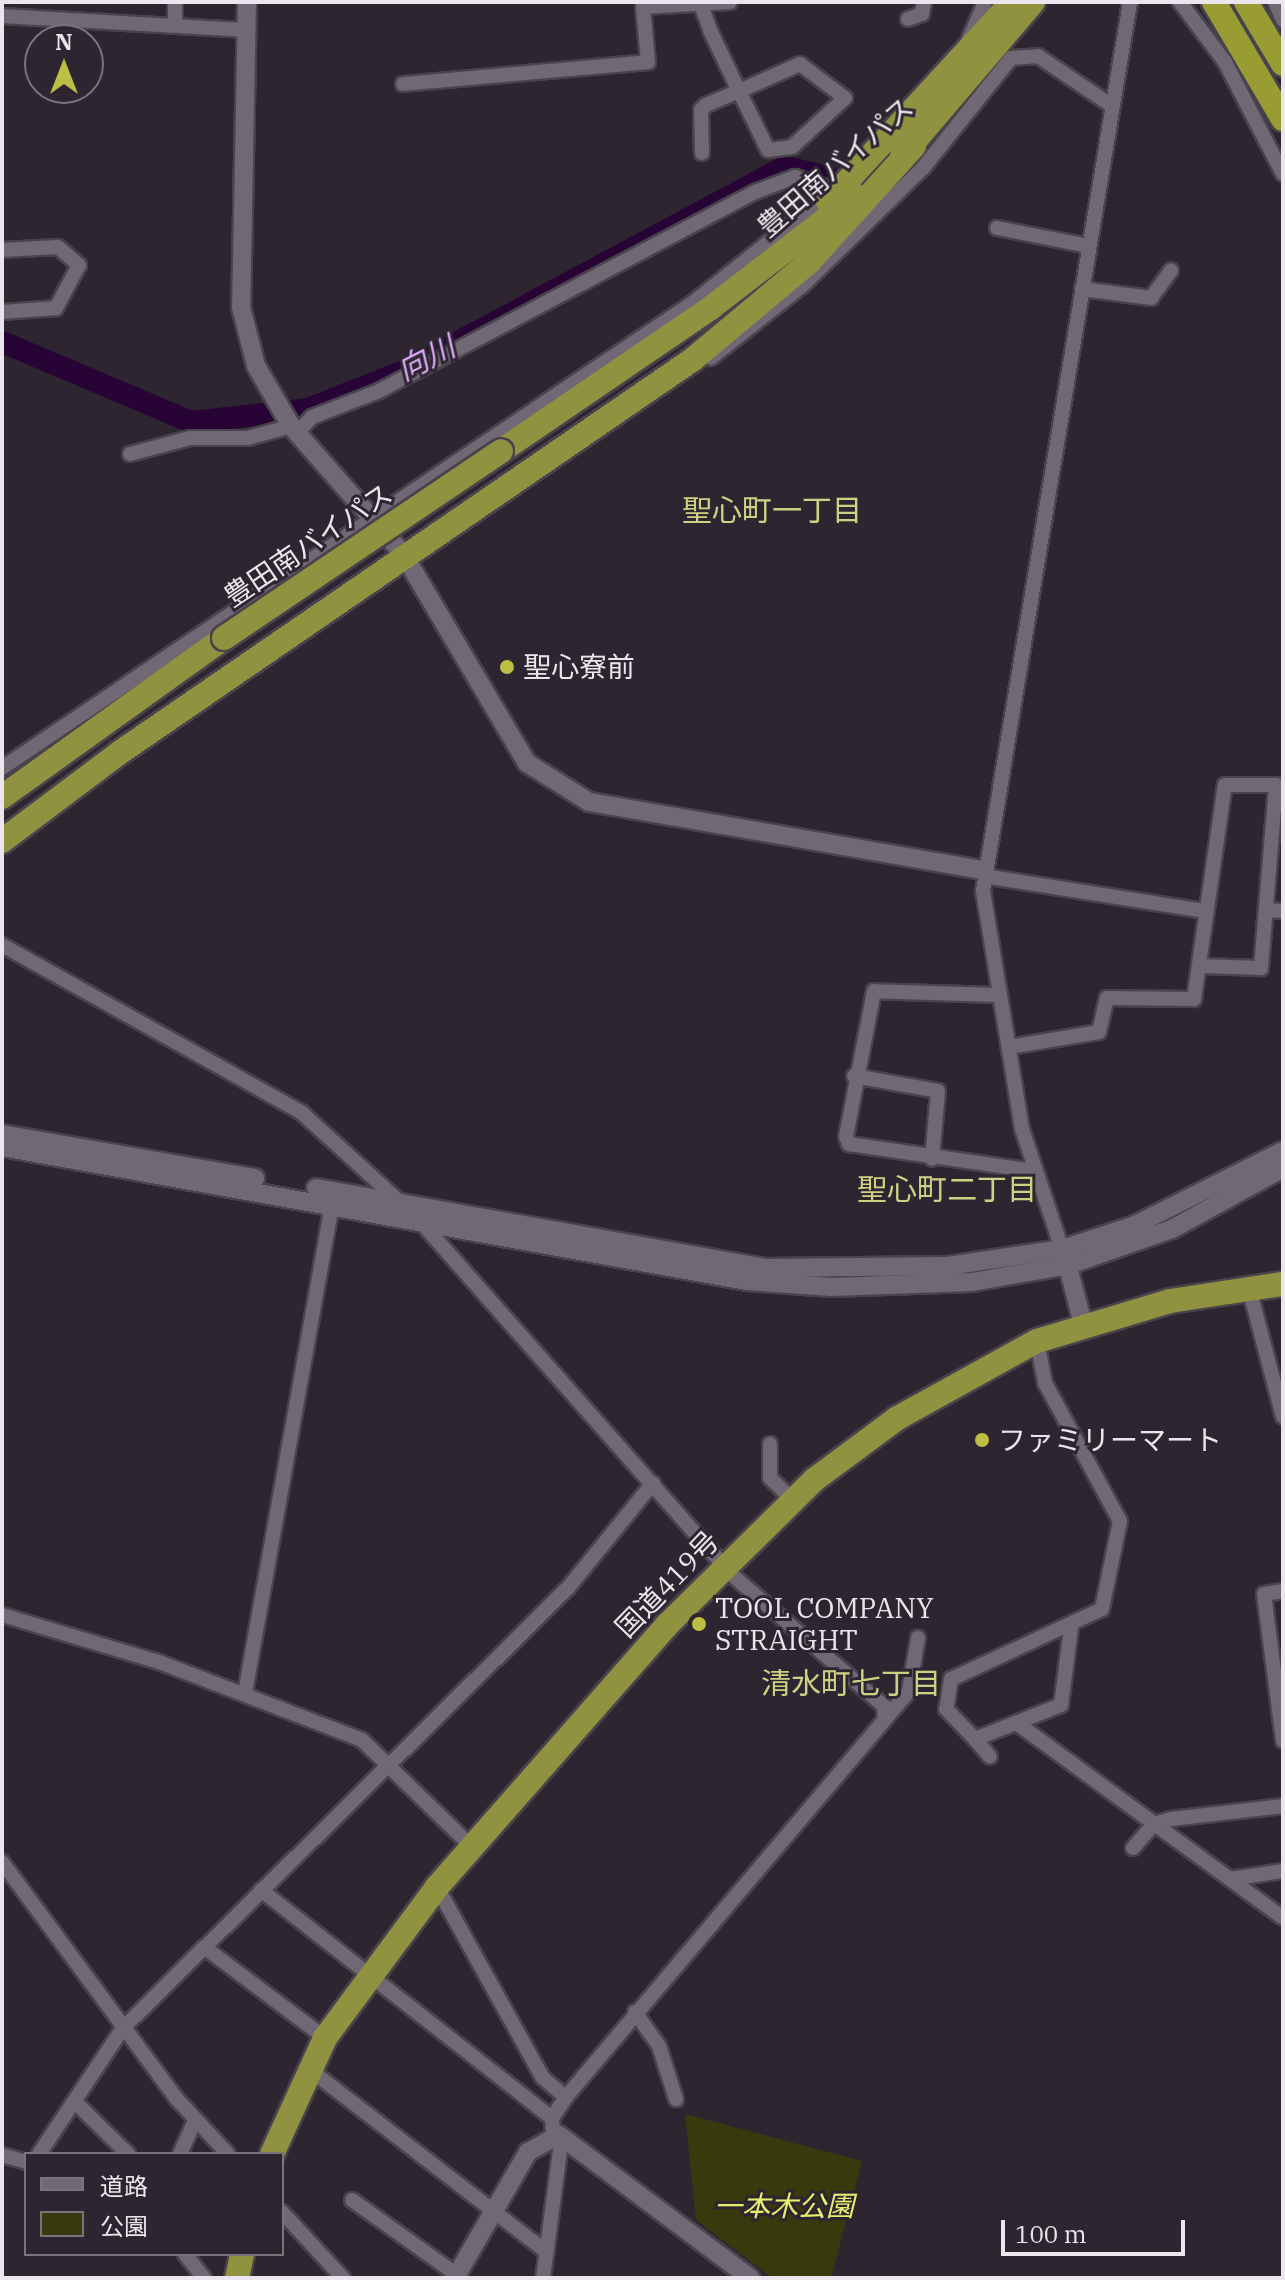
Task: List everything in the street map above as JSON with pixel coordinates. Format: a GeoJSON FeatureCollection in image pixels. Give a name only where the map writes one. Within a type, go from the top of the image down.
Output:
{"type":"FeatureCollection","features":[{"type":"Feature","properties":{"kind":"highway","name":"豊田南バイパス"},"geometry":{"type":"LineString","coordinates":[[650,348],[850,182],[1012,2]]}},
{"type":"Feature","properties":{"kind":"highway","name":"豊田南バイパス"},"geometry":{"type":"LineString","coordinates":[[2,797],[45,763],[224,638],[650,348],[914,146],[1033,2]]}},
{"type":"Feature","properties":{"kind":"highway"},"geometry":{"type":"LineString","coordinates":[[1214,2],[1283,119]]}},
{"type":"Feature","properties":{"kind":"highway"},"geometry":{"type":"LineString","coordinates":[[1246,2],[1283,64]]}},
{"type":"Feature","properties":{"kind":"highway"},"geometry":{"type":"LineString","coordinates":[[2,841],[404,555],[692,360],[809,262],[914,146]]}},
{"type":"Feature","properties":{"kind":"highway"},"geometry":{"type":"LineString","coordinates":[[2,784],[45,763]]}},
{"type":"Feature","properties":{"kind":"highway","name":"国道419号"},"geometry":{"type":"LineString","coordinates":[[273,2152],[325,2038],[367,1975],[437,1887],[725,1566],[792,1499],[896,1419],[1037,1341],[1083,1324],[1249,1288],[1283,1284]]}},
{"type":"Feature","properties":{"kind":"highway"},"geometry":{"type":"LineString","coordinates":[[237,2278],[242,2256]]}},
{"type":"Feature","properties":{"kind":"street"},"geometry":{"type":"LineString","coordinates":[[175,2],[175,23]]}},
{"type":"Feature","properties":{"kind":"street"},"geometry":{"type":"LineString","coordinates":[[247,2],[243,30],[241,307],[256,366],[292,427],[377,517],[404,555],[515,748],[563,790],[655,815],[984,870],[990,877],[1205,911]]}},
{"type":"Feature","properties":{"kind":"street"},"geometry":{"type":"LineString","coordinates":[[403,84],[648,62],[643,7],[730,2]]}},
{"type":"Feature","properties":{"kind":"street"},"geometry":{"type":"LineString","coordinates":[[908,19],[922,14],[924,2]]}},
{"type":"Feature","properties":{"kind":"street"},"geometry":{"type":"LineString","coordinates":[[2,768],[691,304],[833,189],[966,44],[985,2]]}},
{"type":"Feature","properties":{"kind":"street"},"geometry":{"type":"LineString","coordinates":[[1083,1324],[1066,1257],[1035,1171],[998,995],[984,870],[1130,2]]}},
{"type":"Feature","properties":{"kind":"street"},"geometry":{"type":"LineString","coordinates":[[1180,2],[1225,62],[1283,174]]}},
{"type":"Feature","properties":{"kind":"street"},"geometry":{"type":"LineString","coordinates":[[1275,2],[1283,20]]}},
{"type":"Feature","properties":{"kind":"street"},"geometry":{"type":"LineString","coordinates":[[700,5],[739,91],[774,153],[792,147],[845,98],[807,63],[739,91],[701,110],[702,153]]}},
{"type":"Feature","properties":{"kind":"street"},"geometry":{"type":"LineString","coordinates":[[2,16],[50,9],[243,30]]}},
{"type":"Feature","properties":{"kind":"street"},"geometry":{"type":"LineString","coordinates":[[692,360],[709,360],[803,285],[923,168],[1011,58],[1038,56],[1112,106]]}},
{"type":"Feature","properties":{"kind":"street"},"geometry":{"type":"LineString","coordinates":[[130,454],[190,438],[248,438],[292,427],[379,391],[755,192],[795,177],[833,189]]}},
{"type":"Feature","properties":{"kind":"street"},"geometry":{"type":"LineString","coordinates":[[997,228],[1089,246]]}},
{"type":"Feature","properties":{"kind":"street"},"geometry":{"type":"LineString","coordinates":[[2,250],[58,247],[79,265],[56,308],[2,312]]}},
{"type":"Feature","properties":{"kind":"street"},"geometry":{"type":"LineString","coordinates":[[1082,289],[1151,298],[1171,270]]}},
{"type":"Feature","properties":{"kind":"street"},"geometry":{"type":"LineString","coordinates":[[1009,1047],[1099,1032],[1107,998],[1194,999],[1225,785],[1232,779],[1276,785],[1281,792],[1259,972],[1201,966]]}},
{"type":"Feature","properties":{"kind":"street"},"geometry":{"type":"LineString","coordinates":[[1266,910],[1283,911]]}},
{"type":"Feature","properties":{"kind":"street"},"geometry":{"type":"LineString","coordinates":[[2,945],[302,1113],[420,1222],[725,1566],[884,1706],[885,1719]]}},
{"type":"Feature","properties":{"kind":"street"},"geometry":{"type":"LineString","coordinates":[[998,995],[874,991],[854,1076],[849,1144],[932,1159],[1035,1171]]}},
{"type":"Feature","properties":{"kind":"street"},"geometry":{"type":"LineString","coordinates":[[854,1076],[938,1091],[932,1159]]}},
{"type":"Feature","properties":{"kind":"street"},"geometry":{"type":"LineString","coordinates":[[2,1134],[767,1268],[948,1266],[1066,1257],[1176,1209],[1283,1151]]}},
{"type":"Feature","properties":{"kind":"street"},"geometry":{"type":"LineString","coordinates":[[2,1147],[332,1203],[420,1222],[747,1281],[831,1287],[972,1282],[1172,1229],[1283,1168]]}},
{"type":"Feature","properties":{"kind":"street"},"geometry":{"type":"LineString","coordinates":[[245,1693],[332,1203]]}},
{"type":"Feature","properties":{"kind":"street"},"geometry":{"type":"LineString","coordinates":[[1249,1288],[1283,1417]]}},
{"type":"Feature","properties":{"kind":"street"},"geometry":{"type":"LineString","coordinates":[[990,1757],[946,1709],[951,1679],[1100,1615],[1120,1521],[1045,1383],[1037,1341]]}},
{"type":"Feature","properties":{"kind":"street"},"geometry":{"type":"LineString","coordinates":[[770,1444],[768,1474],[792,1499]]}},
{"type":"Feature","properties":{"kind":"street"},"geometry":{"type":"LineString","coordinates":[[41,2152],[53,2140],[123,2028],[261,1890],[393,1766],[568,1588],[653,1483]]}},
{"type":"Feature","properties":{"kind":"street"},"geometry":{"type":"LineString","coordinates":[[1283,1591],[1264,1594],[1283,1741]]}},
{"type":"Feature","properties":{"kind":"street"},"geometry":{"type":"LineString","coordinates":[[2,1615],[245,1693],[362,1740],[393,1766],[473,1848]]}},
{"type":"Feature","properties":{"kind":"street"},"geometry":{"type":"LineString","coordinates":[[975,1739],[1061,1705],[1071,1628]]}},
{"type":"Feature","properties":{"kind":"street"},"geometry":{"type":"LineString","coordinates":[[543,2278],[555,2130],[566,2097],[909,1691],[918,1638]]}},
{"type":"Feature","properties":{"kind":"street"},"geometry":{"type":"LineString","coordinates":[[1018,1724],[1283,1918]]}},
{"type":"Feature","properties":{"kind":"street"},"geometry":{"type":"LineString","coordinates":[[1133,1848],[1154,1824],[1283,1806]]}},
{"type":"Feature","properties":{"kind":"street"},"geometry":{"type":"LineString","coordinates":[[2,1862],[123,2028],[195,2120],[226,2152]]}},
{"type":"Feature","properties":{"kind":"street"},"geometry":{"type":"LineString","coordinates":[[1230,1879],[1283,1871]]}},
{"type":"Feature","properties":{"kind":"street"},"geometry":{"type":"LineString","coordinates":[[437,1887],[543,2078],[566,2097]]}},
{"type":"Feature","properties":{"kind":"street"},"geometry":{"type":"LineString","coordinates":[[261,1890],[555,2130],[750,2278]]}},
{"type":"Feature","properties":{"kind":"street"},"geometry":{"type":"LineString","coordinates":[[204,1947],[325,2038]]}},
{"type":"Feature","properties":{"kind":"street"},"geometry":{"type":"LineString","coordinates":[[635,2012],[659,2046],[676,2099]]}},
{"type":"Feature","properties":{"kind":"street"},"geometry":{"type":"LineString","coordinates":[[309,2069],[547,2252]]}},
{"type":"Feature","properties":{"kind":"street"},"geometry":{"type":"LineString","coordinates":[[76,2103],[126,2152]]}},
{"type":"Feature","properties":{"kind":"street"},"geometry":{"type":"LineString","coordinates":[[181,2152],[195,2120]]}},
{"type":"Feature","properties":{"kind":"street"},"geometry":{"type":"LineString","coordinates":[[352,2200],[456,2276],[528,2152],[555,2130]]}},
{"type":"Feature","properties":{"kind":"street"},"geometry":{"type":"LineString","coordinates":[[53,2140],[62,2152]]}},
{"type":"Feature","properties":{"kind":"street"},"geometry":{"type":"LineString","coordinates":[[2,2155],[24,2161]]}},
{"type":"Feature","properties":{"kind":"street"},"geometry":{"type":"LineString","coordinates":[[284,2214],[343,2278]]}},
{"type":"Feature","properties":{"kind":"street"},"geometry":{"type":"LineString","coordinates":[[187,2256],[204,2278]]}},
{"type":"Feature","properties":{"kind":"green space","name":"一本木公園"},"geometry":{"type":"Polygon","coordinates":[[[685,2114],[862,2161],[831,2278],[772,2278],[696,2220],[685,2114]]]}},
{"type":"Feature","properties":{"kind":"waterway","name":"向川"},"geometry":{"type":"LineString","coordinates":[[2,342],[191,422],[308,409],[404,371],[785,167],[828,177]]}},
{"type":"Feature","properties":{"kind":"place","name":"聖心寮前"},"geometry":{"type":"Point","coordinates":[507,667]}},
{"type":"Feature","properties":{"kind":"place","name":"ファミリーマート"},"geometry":{"type":"Point","coordinates":[982,1440]}},
{"type":"Feature","properties":{"kind":"place","name":"TOOL COMPANY STRAIGHT"},"geometry":{"type":"Point","coordinates":[699,1624]}},
{"type":"Feature","properties":{"kind":"district","name":"聖心町一丁目"},"geometry":{"type":"Point","coordinates":[772,510]}},
{"type":"Feature","properties":{"kind":"district","name":"聖心町二丁目"},"geometry":{"type":"Point","coordinates":[947,1189]}},
{"type":"Feature","properties":{"kind":"district","name":"清水町七丁目"},"geometry":{"type":"Point","coordinates":[851,1683]}}]}
